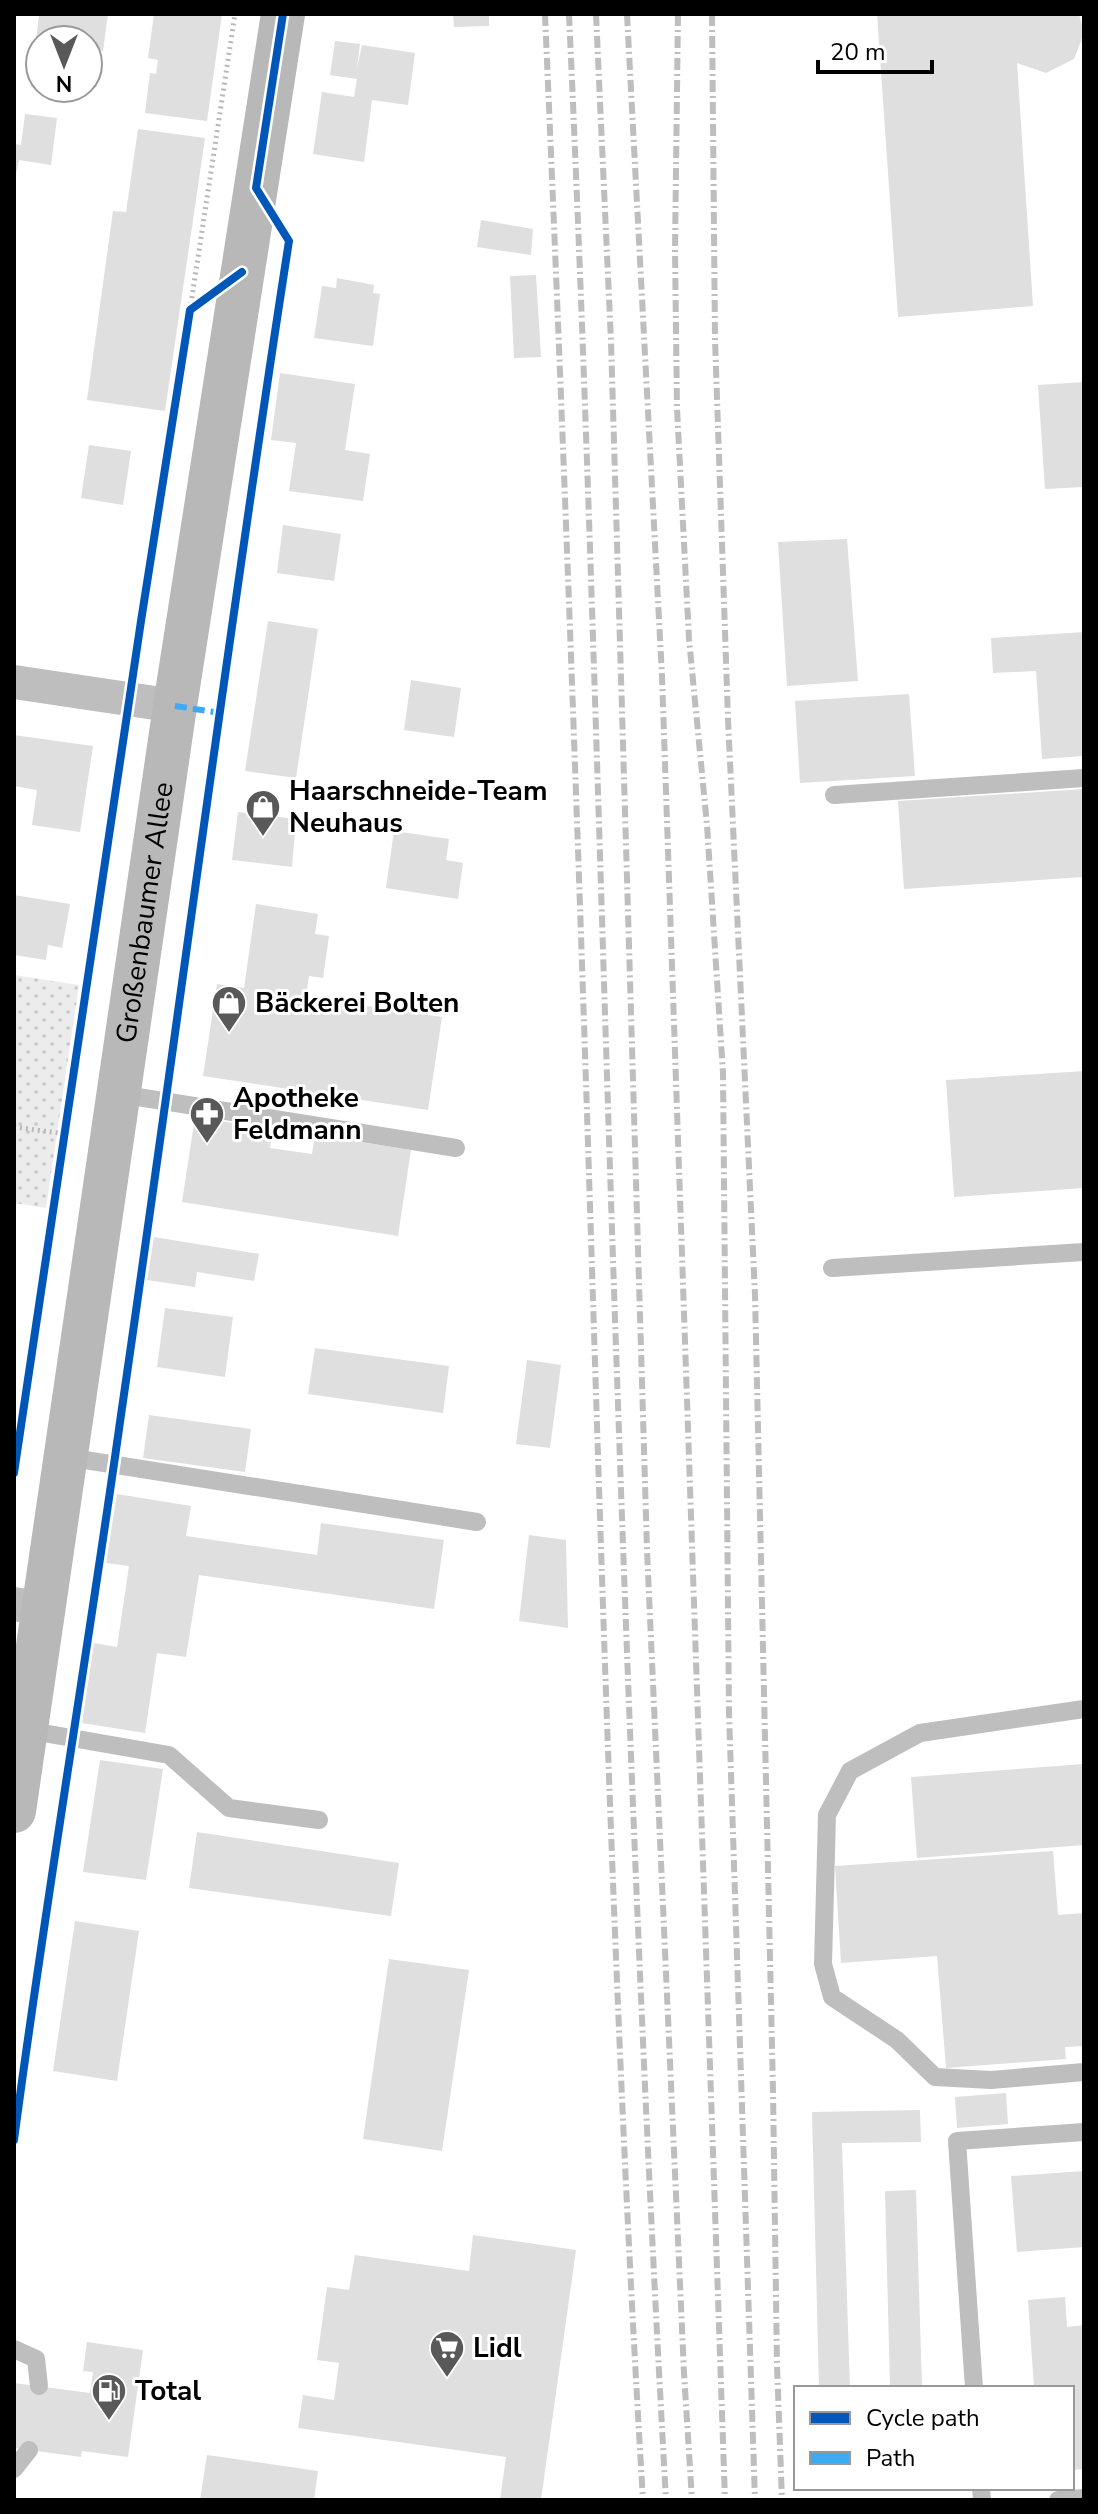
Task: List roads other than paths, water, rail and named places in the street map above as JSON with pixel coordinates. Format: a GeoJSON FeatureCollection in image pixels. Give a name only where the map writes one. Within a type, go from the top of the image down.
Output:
{"type":"FeatureCollection","features":[{"type":"Feature","properties":{"kind":"main road","name":"Großenbaumer Allee"},"geometry":{"type":"LineString","coordinates":[[14,1811],[26,1730],[29,1606],[66,1457],[175,706],[283,14]]}},
{"type":"Feature","properties":{"kind":"street"},"geometry":{"type":"LineString","coordinates":[[14,682],[175,706]]}},
{"type":"Feature","properties":{"kind":"lane"},"geometry":{"type":"LineString","coordinates":[[834,795],[1084,778]]}},
{"type":"Feature","properties":{"kind":"lane"},"geometry":{"type":"LineString","coordinates":[[119,1094],[456,1148]]}},
{"type":"Feature","properties":{"kind":"lane"},"geometry":{"type":"LineString","coordinates":[[832,1268],[1084,1252]]}},
{"type":"Feature","properties":{"kind":"lane"},"geometry":{"type":"LineString","coordinates":[[66,1457],[477,1522]]}},
{"type":"Feature","properties":{"kind":"lane"},"geometry":{"type":"LineString","coordinates":[[1084,1709],[920,1733],[850,1771],[827,1815],[823,1964],[832,1997],[897,2040],[935,2077],[991,2080],[1084,2072]]}},
{"type":"Feature","properties":{"kind":"lane"},"geometry":{"type":"LineString","coordinates":[[26,1730],[169,1755],[229,1808],[319,1820]]}},
{"type":"Feature","properties":{"kind":"lane"},"geometry":{"type":"LineString","coordinates":[[974,2386],[957,2141],[1084,2132]]}},
{"type":"Feature","properties":{"kind":"lane"},"geometry":{"type":"LineString","coordinates":[[14,2349],[36,2359],[39,2386]]}},
{"type":"Feature","properties":{"kind":"lane"},"geometry":{"type":"LineString","coordinates":[[14,2469],[29,2450]]}},
{"type":"Feature","properties":{"kind":"lane"},"geometry":{"type":"LineString","coordinates":[[1058,2500],[1084,2498]]}},
{"type":"Feature","properties":{"kind":"railway"},"geometry":{"type":"LineString","coordinates":[[545,14],[573,701],[617,1980],[643,2500]]}},
{"type":"Feature","properties":{"kind":"railway"},"geometry":{"type":"LineString","coordinates":[[569,14],[627,1657],[666,2500]]}},
{"type":"Feature","properties":{"kind":"railway"},"geometry":{"type":"LineString","coordinates":[[596,14],[611,341],[647,1550],[692,2500]]}},
{"type":"Feature","properties":{"kind":"railway"},"geometry":{"type":"LineString","coordinates":[[627,14],[662,676],[725,2500]]}},
{"type":"Feature","properties":{"kind":"railway"},"geometry":{"type":"LineString","coordinates":[[678,14],[675,249],[677,408],[689,639],[707,825],[723,1073],[729,1713],[755,2500]]}},
{"type":"Feature","properties":{"kind":"railway"},"geometry":{"type":"LineString","coordinates":[[712,14],[715,339],[728,719],[755,1295],[782,2500]]}},
{"type":"Feature","properties":{"kind":"place","name":"Haarschneide-Team Neuhaus"},"geometry":{"type":"Point","coordinates":[263,838]}},
{"type":"Feature","properties":{"kind":"place","name":"Bäckerei Bolten"},"geometry":{"type":"Point","coordinates":[229,1034]}},
{"type":"Feature","properties":{"kind":"place","name":"Apotheke Feldmann"},"geometry":{"type":"Point","coordinates":[207,1145]}},
{"type":"Feature","properties":{"kind":"place","name":"Lidl"},"geometry":{"type":"Point","coordinates":[447,2379]}},
{"type":"Feature","properties":{"kind":"place","name":"Total"},"geometry":{"type":"Point","coordinates":[109,2422]}}]}
